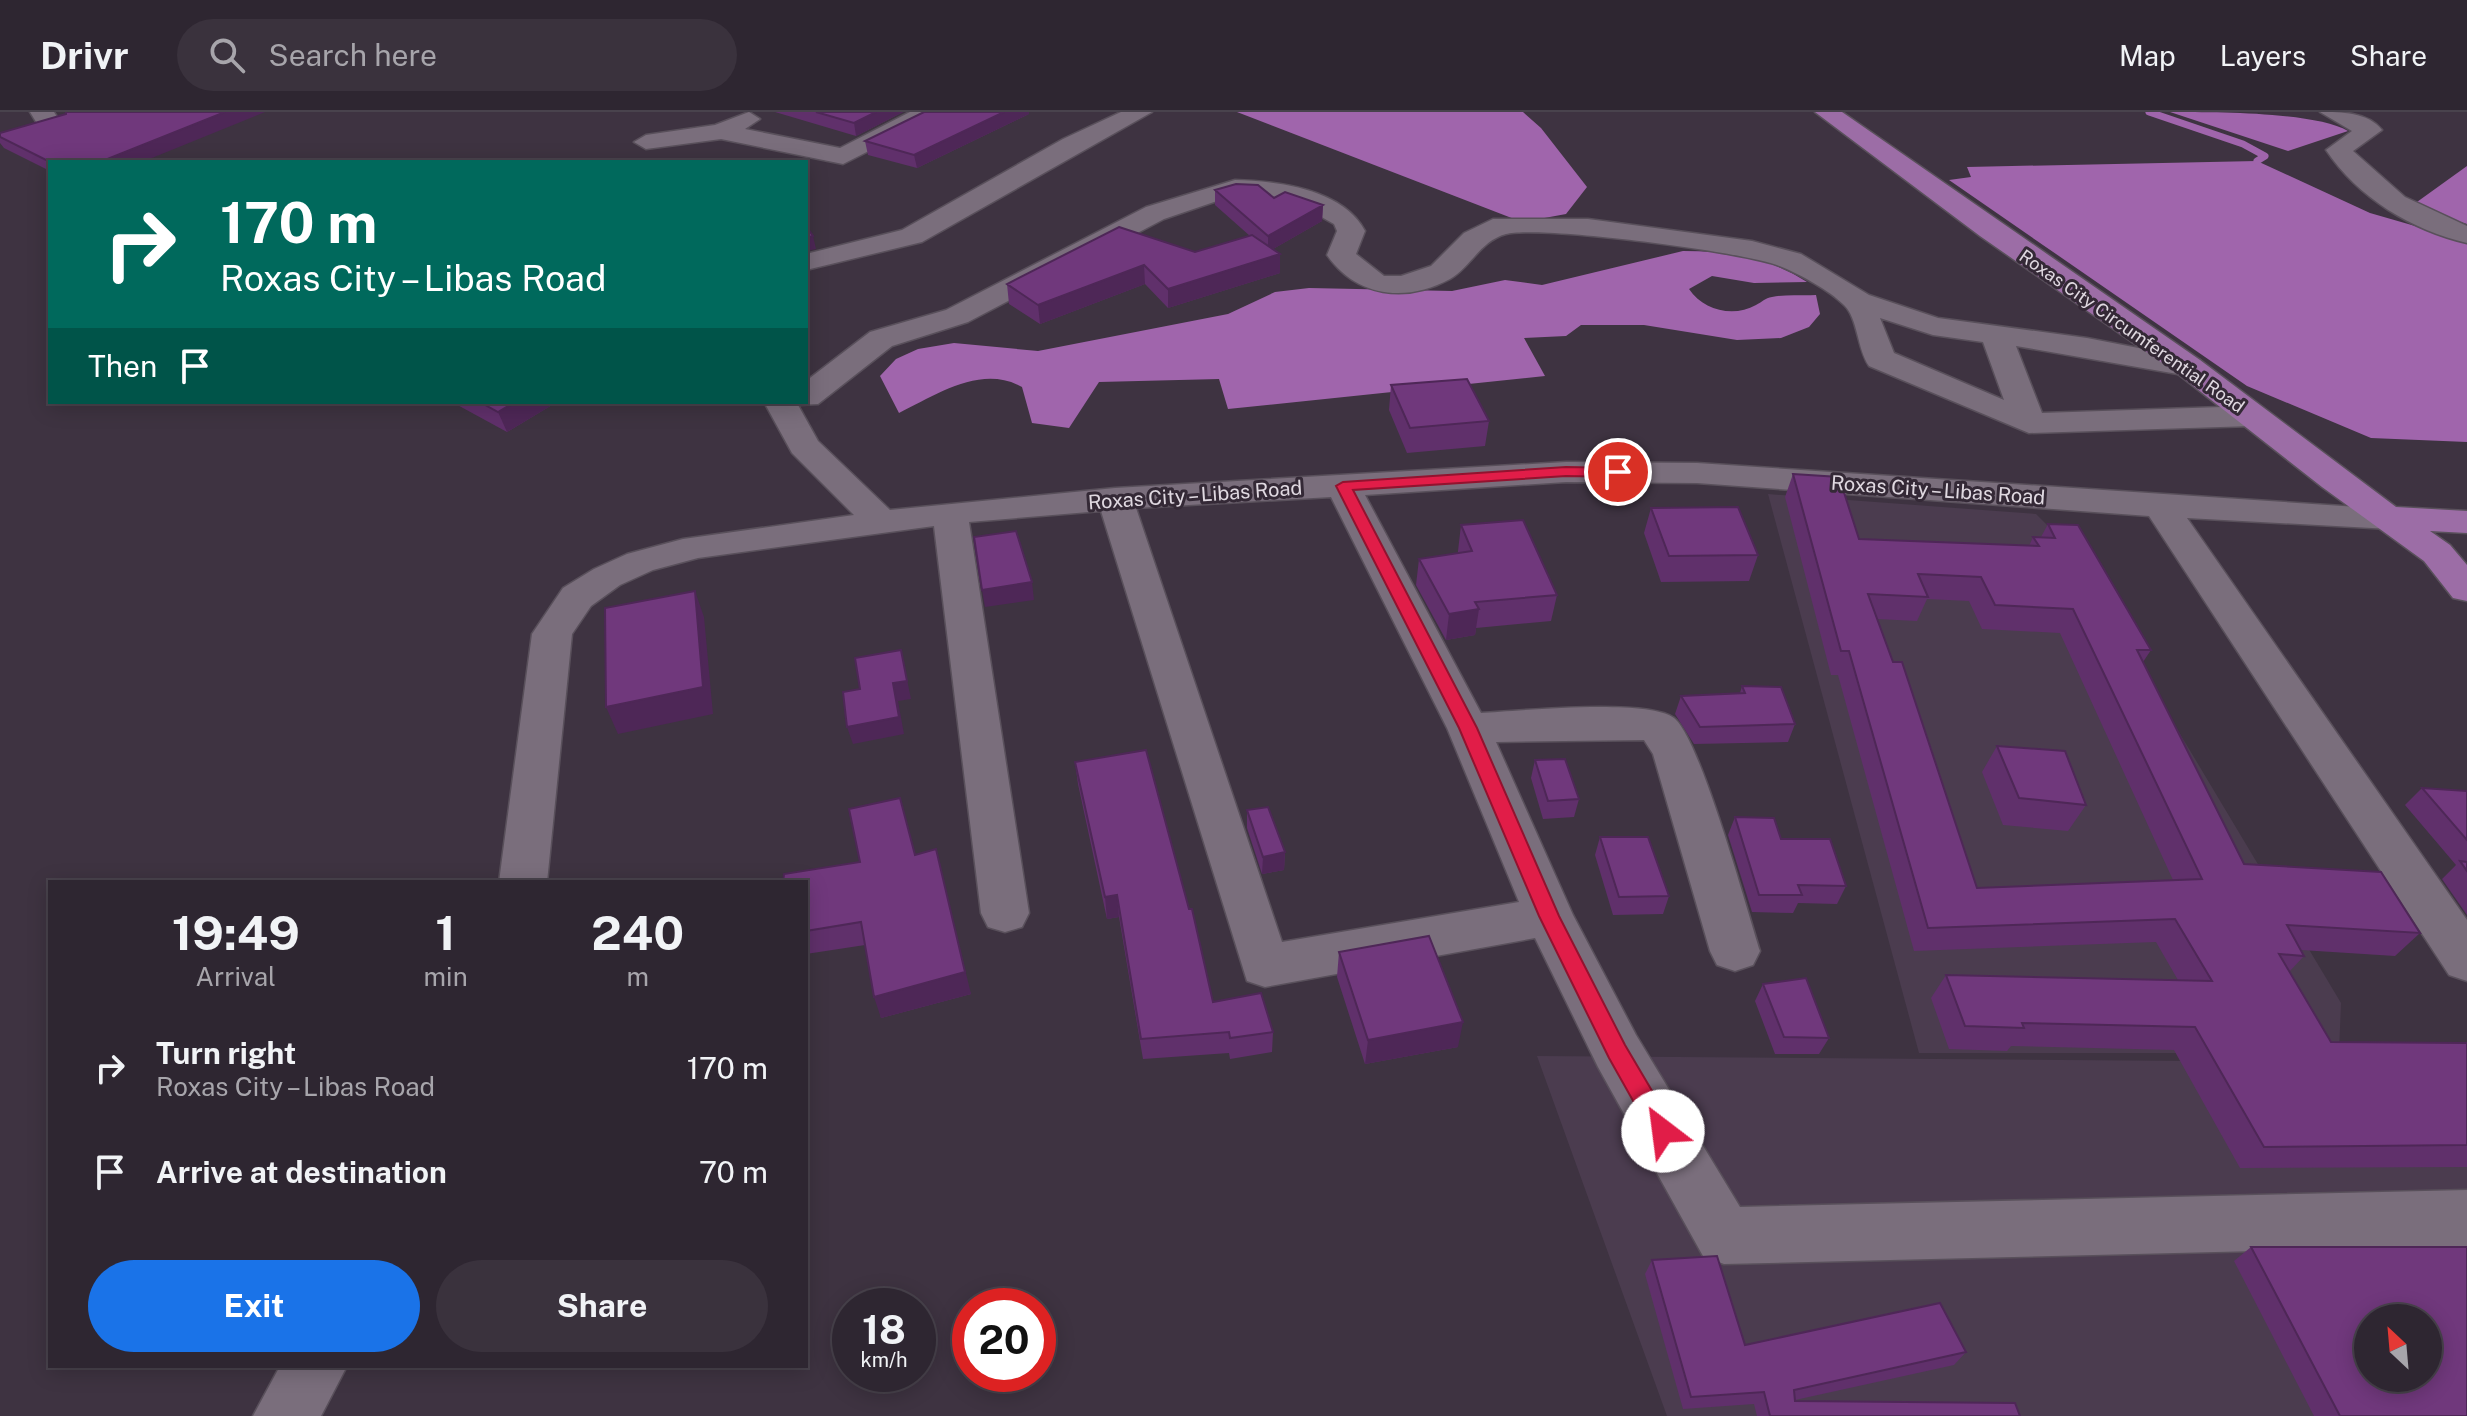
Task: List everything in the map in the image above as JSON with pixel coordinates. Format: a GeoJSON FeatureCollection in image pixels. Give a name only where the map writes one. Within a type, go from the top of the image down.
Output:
{"type":"FeatureCollection","features":[{"type":"Feature","properties":{"kind":"main road","name":"Roxas City Circumferential Road"},"geometry":{"type":"LineString","coordinates":[[1827,112],[1917,179],[2189,367],[2437,553],[2467,589]]}},
{"type":"Feature","properties":{"kind":"main road","name":"Roxas City – Libas Road"},"geometry":{"type":"LineString","coordinates":[[2390,518],[2467,522]]}},
{"type":"Feature","properties":{"kind":"street"},"geometry":{"type":"LineString","coordinates":[[645,143],[721,132],[764,112]]}},
{"type":"Feature","properties":{"kind":"street"},"geometry":{"type":"LineString","coordinates":[[721,132],[843,156],[928,112]]}},
{"type":"Feature","properties":{"kind":"street"},"geometry":{"type":"LineString","coordinates":[[808,262],[912,236],[1072,144],[1140,112]]}},
{"type":"Feature","properties":{"kind":"street"},"geometry":{"type":"LineString","coordinates":[[2332,112],[2355,120],[2370,130],[2338,150],[2371,184],[2392,197],[2396,207],[2412,216],[2467,235]]}},
{"type":"Feature","properties":{"kind":"street"},"geometry":{"type":"LineString","coordinates":[[808,392],[881,339],[957,316],[1155,213],[1235,188],[1268,189],[1293,195],[1345,219],[1351,231],[1341,255],[1356,271],[1378,284],[1403,285],[1441,272],[1474,239],[1503,225],[1528,223],[1752,249],[1791,260],[1859,301],[1933,326],[2189,367]]}},
{"type":"Feature","properties":{"kind":"street"},"geometry":{"type":"LineString","coordinates":[[1859,301],[1880,359],[2029,423],[2252,416]]}},
{"type":"Feature","properties":{"kind":"street"},"geometry":{"type":"LineString","coordinates":[[1996,335],[2029,423]]}},
{"type":"Feature","properties":{"kind":"street"},"geometry":{"type":"LineString","coordinates":[[793,404],[804,446],[883,523]]}},
{"type":"Feature","properties":{"kind":"street","name":"Roxas City – Libas Road"},"geometry":{"type":"LineString","coordinates":[[523,880],[552,634],[577,597],[640,562],[696,547],[950,513],[1115,499],[1566,472],[1697,473],[2160,506],[2390,518]]}},
{"type":"Feature","properties":{"kind":"street"},"geometry":{"type":"LineString","coordinates":[[1343,486],[1468,728],[1549,916],[1617,1051],[1724,1236],[2467,1218]]}},
{"type":"Feature","properties":{"kind":"street"},"geometry":{"type":"LineString","coordinates":[[1115,499],[1265,966],[1549,916]]}},
{"type":"Feature","properties":{"kind":"street"},"geometry":{"type":"LineString","coordinates":[[2160,506],[2467,960]]}},
{"type":"Feature","properties":{"kind":"street"},"geometry":{"type":"LineString","coordinates":[[950,513],[1005,913]]}},
{"type":"Feature","properties":{"kind":"street"},"geometry":{"type":"LineString","coordinates":[[1468,728],[1641,722],[1659,729],[1674,752],[1735,951]]}},
{"type":"Feature","properties":{"kind":"street"},"geometry":{"type":"LineString","coordinates":[[285,1416],[315,1368]]}},
{"type":"Feature","properties":{"kind":"shaded area"},"geometry":{"type":"Polygon","coordinates":[[[1237,112],[1523,112],[1541,128],[1587,187],[1566,214],[1522,222],[1237,112]]]}},
{"type":"Feature","properties":{"kind":"shaded area"},"geometry":{"type":"Polygon","coordinates":[[[2170,112],[2290,117],[2313,120],[2348,131],[2288,151],[2170,112]]]}},
{"type":"Feature","properties":{"kind":"shaded area"},"geometry":{"type":"Polygon","coordinates":[[[2257,161],[2370,213],[2467,241],[2467,442],[2371,438],[2247,386],[1949,180],[1971,177],[1967,167],[2257,161]]]}},
{"type":"Feature","properties":{"kind":"shaded area"},"geometry":{"type":"Polygon","coordinates":[[[2467,166],[2467,224],[2410,207],[2467,166]]]}},
{"type":"Feature","properties":{"kind":"shaded area"},"geometry":{"type":"Polygon","coordinates":[[[1683,251],[1748,257],[1793,273],[1807,282],[1754,283],[1712,276],[1689,289],[1710,307],[1738,311],[1772,297],[1816,295],[1820,314],[1809,327],[1781,338],[1737,340],[1644,325],[1581,325],[1566,336],[1524,338],[1545,376],[1228,409],[1219,379],[1099,382],[1069,428],[1032,423],[1022,387],[991,379],[959,385],[899,413],[880,376],[896,359],[918,349],[954,343],[1038,351],[1228,314],[1275,292],[1309,288],[1452,291],[1505,280],[1542,285],[1683,251]]]}},
{"type":"Feature","properties":{"kind":"shaded area"},"geometry":{"type":"Polygon","coordinates":[[[1768,494],[2036,514],[2067,545],[2341,1003],[2339,1053],[1919,1053],[1768,494]]]}},
{"type":"Feature","properties":{"kind":"shaded area"},"geometry":{"type":"Polygon","coordinates":[[[1537,1056],[2467,1063],[2467,1416],[1667,1416],[1537,1056]]]}},
{"type":"Feature","properties":{"kind":"building"},"geometry":{"type":"Polygon","coordinates":[[[225,112],[105,160],[48,161],[0,137],[0,133],[66,114],[225,112]]]}},
{"type":"Feature","properties":{"kind":"building"},"geometry":{"type":"Polygon","coordinates":[[[816,112],[876,112],[854,123],[816,112]]]}},
{"type":"Feature","properties":{"kind":"building"},"geometry":{"type":"Polygon","coordinates":[[[924,112],[1004,112],[914,155],[865,141],[924,112]]]}},
{"type":"Feature","properties":{"kind":"building"},"geometry":{"type":"Polygon","coordinates":[[[1236,184],[1258,185],[1274,198],[1285,192],[1323,205],[1268,236],[1215,190],[1236,184]]]}},
{"type":"Feature","properties":{"kind":"building"},"geometry":{"type":"Polygon","coordinates":[[[1119,227],[1195,252],[1252,235],[1280,254],[1168,289],[1144,265],[1038,305],[1007,284],[1119,227]]]}},
{"type":"Feature","properties":{"kind":"building"},"geometry":{"type":"Polygon","coordinates":[[[1467,379],[1489,421],[1410,428],[1391,385],[1467,379]]]}},
{"type":"Feature","properties":{"kind":"building"},"geometry":{"type":"Polygon","coordinates":[[[484,404],[512,404],[498,412],[484,404]]]}},
{"type":"Feature","properties":{"kind":"building"},"geometry":{"type":"Polygon","coordinates":[[[1793,474],[1839,477],[1859,539],[2039,546],[2033,537],[2055,538],[2048,524],[2078,525],[2151,650],[2137,650],[2244,864],[2381,872],[2420,933],[2287,925],[2304,956],[2279,954],[2331,1042],[2467,1043],[2467,1145],[2264,1147],[2195,1027],[2022,1023],[2024,1028],[1965,1026],[1946,975],[2212,981],[2175,919],[1928,928],[1849,651],[1841,651],[1793,474]],[[1918,574],[1928,597],[1868,594],[1893,662],[1902,662],[1977,888],[2202,879],[2073,609],[1995,605],[1981,577],[1918,574]]]}},
{"type":"Feature","properties":{"kind":"building"},"geometry":{"type":"Polygon","coordinates":[[[1738,507],[1758,555],[1669,556],[1651,508],[1738,507]]]}},
{"type":"Feature","properties":{"kind":"building"},"geometry":{"type":"Polygon","coordinates":[[[1523,520],[1557,595],[1475,602],[1479,609],[1449,614],[1419,559],[1472,551],[1461,525],[1523,520]]]}},
{"type":"Feature","properties":{"kind":"building"},"geometry":{"type":"Polygon","coordinates":[[[1016,531],[1032,582],[982,590],[974,537],[1016,531]]]}},
{"type":"Feature","properties":{"kind":"building"},"geometry":{"type":"Polygon","coordinates":[[[695,591],[703,687],[606,707],[605,608],[695,591]]]}},
{"type":"Feature","properties":{"kind":"building"},"geometry":{"type":"Polygon","coordinates":[[[901,650],[907,681],[893,683],[899,717],[847,727],[843,692],[860,689],[855,658],[901,650]]]}},
{"type":"Feature","properties":{"kind":"building"},"geometry":{"type":"Polygon","coordinates":[[[1742,686],[1781,687],[1795,724],[1700,727],[1681,696],[1745,693],[1742,686]]]}},
{"type":"Feature","properties":{"kind":"building"},"geometry":{"type":"Polygon","coordinates":[[[1997,746],[2065,751],[2086,805],[2019,798],[1997,746]]]}},
{"type":"Feature","properties":{"kind":"building"},"geometry":{"type":"Polygon","coordinates":[[[1146,750],[1189,909],[1192,909],[1213,1002],[1261,993],[1273,1032],[1230,1038],[1229,1032],[1141,1039],[1117,895],[1105,897],[1075,762],[1146,750]]]}},
{"type":"Feature","properties":{"kind":"building"},"geometry":{"type":"Polygon","coordinates":[[[1565,759],[1579,799],[1548,801],[1535,760],[1565,759]]]}},
{"type":"Feature","properties":{"kind":"building"},"geometry":{"type":"Polygon","coordinates":[[[2422,788],[2467,791],[2467,840],[2422,788]]]}},
{"type":"Feature","properties":{"kind":"building"},"geometry":{"type":"Polygon","coordinates":[[[900,798],[915,855],[936,849],[965,972],[874,997],[861,922],[808,931],[808,880],[783,880],[784,874],[860,862],[849,809],[900,798]]]}},
{"type":"Feature","properties":{"kind":"building"},"geometry":{"type":"Polygon","coordinates":[[[1268,807],[1285,852],[1263,857],[1247,810],[1268,807]]]}},
{"type":"Feature","properties":{"kind":"building"},"geometry":{"type":"Polygon","coordinates":[[[1735,817],[1774,818],[1781,839],[1830,839],[1846,886],[1798,885],[1802,895],[1759,895],[1735,817]]]}},
{"type":"Feature","properties":{"kind":"building"},"geometry":{"type":"Polygon","coordinates":[[[1600,837],[1648,837],[1669,896],[1619,897],[1600,837]]]}},
{"type":"Feature","properties":{"kind":"building"},"geometry":{"type":"Polygon","coordinates":[[[1429,936],[1463,1022],[1368,1040],[1339,952],[1429,936]]]}},
{"type":"Feature","properties":{"kind":"building"},"geometry":{"type":"Polygon","coordinates":[[[1806,978],[1829,1038],[1784,1037],[1763,984],[1806,978]]]}},
{"type":"Feature","properties":{"kind":"building"},"geometry":{"type":"Polygon","coordinates":[[[2251,1247],[2467,1247],[2467,1416],[2340,1416],[2251,1247]]]}},
{"type":"Feature","properties":{"kind":"building"},"geometry":{"type":"Polygon","coordinates":[[[1717,1256],[1745,1345],[1940,1303],[1966,1352],[1794,1390],[1795,1401],[2015,1403],[2020,1416],[1770,1416],[1764,1392],[1691,1397],[1652,1260],[1717,1256]]]}},
{"type":"Feature","properties":{"kind":"waterway"},"geometry":{"type":"LineString","coordinates":[[2149,112],[2243,144],[2265,156],[2257,161]]}},
{"type":"Feature","properties":{"kind":"route"},"geometry":{"type":"LineString","coordinates":[[1618,472],[1566,472],[1343,486],[1468,728],[1549,916],[1617,1051],[1663,1131]]}}]}
